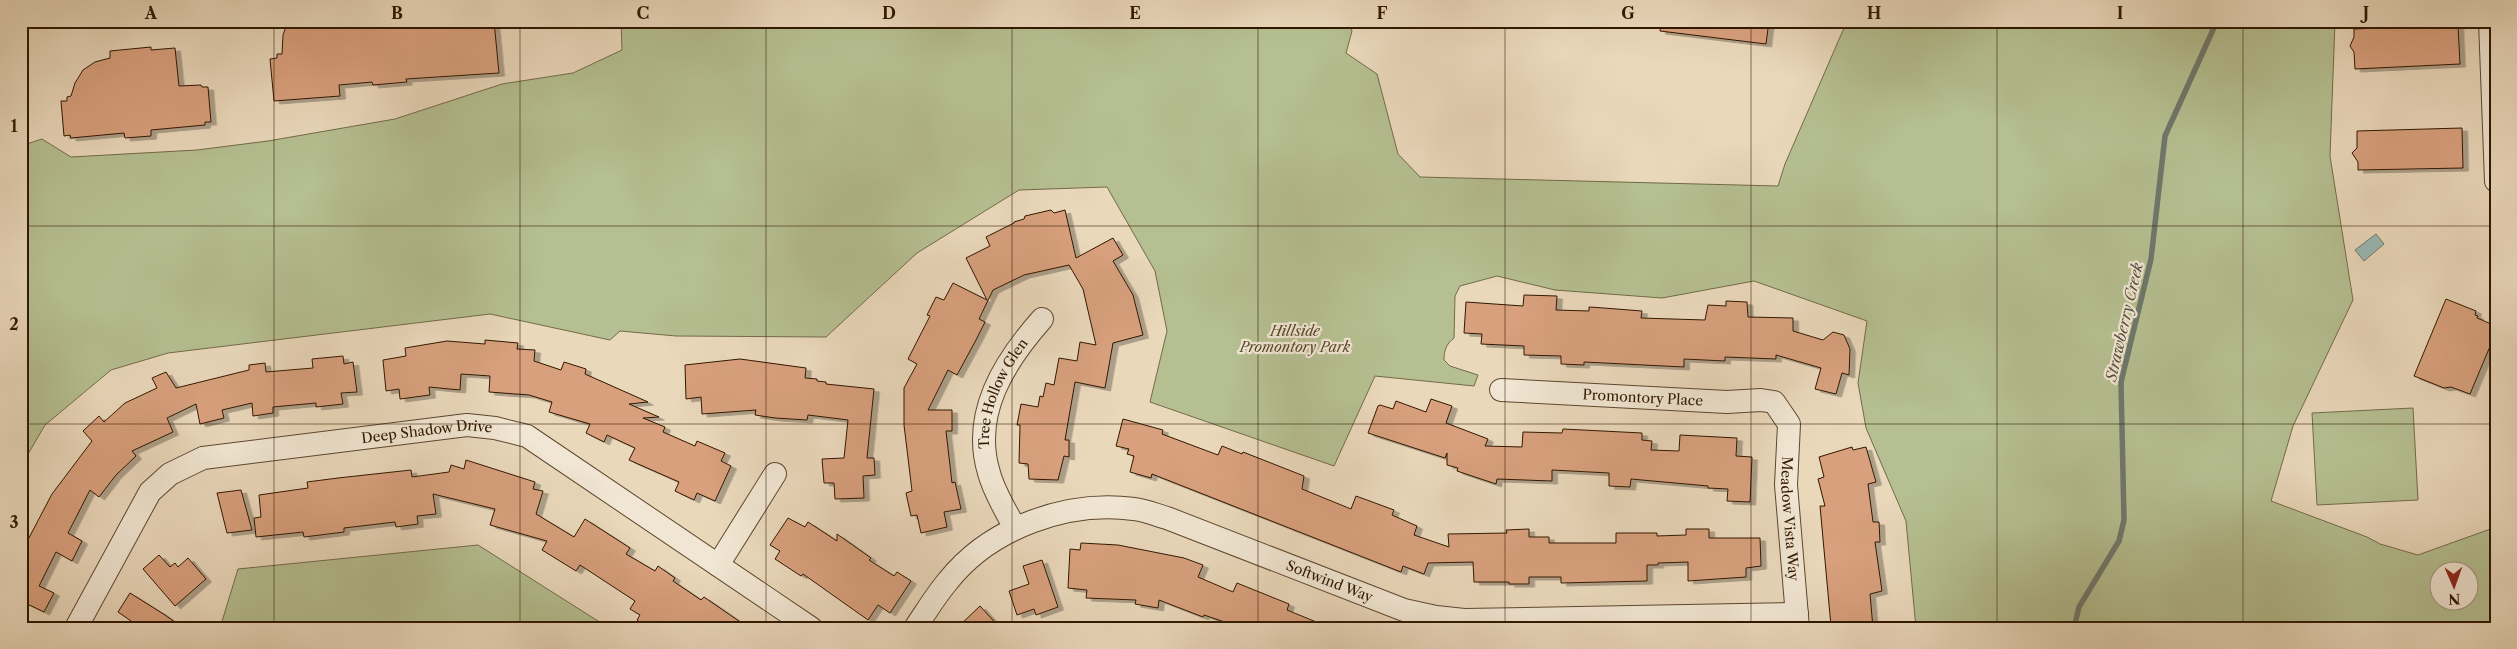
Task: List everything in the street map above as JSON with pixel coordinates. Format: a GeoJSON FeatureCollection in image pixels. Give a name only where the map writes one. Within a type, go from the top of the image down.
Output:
{"type":"FeatureCollection","features":[{"type":"Feature","properties":{"kind":"street"},"geometry":{"type":"LineString","coordinates":[[2490,21],[2494,85],[2496,181]]}},
{"type":"Feature","properties":{"kind":"street","name":"Tree Hollow Glen"},"geometry":{"type":"LineString","coordinates":[[1015,528],[989,474],[983,448],[987,407],[1002,372],[1021,343],[1042,319]]}},
{"type":"Feature","properties":{"kind":"street","name":"Promontory Place"},"geometry":{"type":"LineString","coordinates":[[1501,390],[1727,402],[1760,400],[1774,402],[1781,411]]}},
{"type":"Feature","properties":{"kind":"street","name":"Meadow Vista Way"},"geometry":{"type":"LineString","coordinates":[[1781,411],[1789,424],[1786,485],[1797,621]]}},
{"type":"Feature","properties":{"kind":"street","name":"Deep Shadow Drive"},"geometry":{"type":"LineString","coordinates":[[76,628],[150,492],[170,474],[203,458],[467,425],[495,428],[527,436],[811,628]]}},
{"type":"Feature","properties":{"kind":"street"},"geometry":{"type":"LineString","coordinates":[[718,565],[775,474]]}},
{"type":"Feature","properties":{"kind":"street","name":"Softwind Way"},"geometry":{"type":"LineString","coordinates":[[915,628],[948,580],[976,553],[1015,528],[1074,510],[1134,508],[1167,518],[1404,610],[1436,617],[1464,620],[1797,621]]}},
{"type":"Feature","properties":{"kind":"green space","name":"Hillside Promontory Park"},"geometry":{"type":"Polygon","coordinates":[[[621,21],[1348,21],[1352,31],[1346,53],[1377,74],[1398,154],[1420,177],[1778,186],[1785,164],[1847,21],[2335,21],[2330,156],[2353,300],[2293,426],[2271,501],[2367,537],[2380,544],[2418,555],[2496,527],[2496,628],[1916,628],[1906,521],[1866,428],[1858,383],[1867,321],[1754,281],[1662,298],[1555,290],[1497,276],[1460,286],[1455,296],[1454,338],[1446,348],[1444,360],[1450,366],[1478,375],[1474,386],[1375,376],[1334,466],[1150,402],[1167,331],[1155,271],[1107,187],[1019,190],[917,253],[826,337],[676,336],[620,331],[610,340],[490,314],[168,353],[111,370],[45,425],[21,466],[21,146],[42,139],[71,157],[197,150],[268,141],[395,119],[502,84],[573,73],[622,50],[621,21]]]}},
{"type":"Feature","properties":{"kind":"green space"},"geometry":{"type":"Polygon","coordinates":[[[2413,408],[2418,500],[2317,505],[2312,413],[2413,408]]]}},
{"type":"Feature","properties":{"kind":"green space"},"geometry":{"type":"Polygon","coordinates":[[[478,545],[609,628],[220,628],[238,569],[478,545]]]}},
{"type":"Feature","properties":{"kind":"water"},"geometry":{"type":"Polygon","coordinates":[[[2376,234],[2384,244],[2364,261],[2355,250],[2376,234]]]}},
{"type":"Feature","properties":{"kind":"building"},"geometry":{"type":"Polygon","coordinates":[[[288,21],[494,21],[499,73],[406,79],[407,82],[373,85],[372,82],[339,85],[340,96],[274,101],[270,59],[277,58],[277,54],[282,54],[283,35],[288,21]]]}},
{"type":"Feature","properties":{"kind":"building"},"geometry":{"type":"Polygon","coordinates":[[[1661,21],[1769,21],[1766,44],[1660,31],[1661,21]]]}},
{"type":"Feature","properties":{"kind":"building"},"geometry":{"type":"Polygon","coordinates":[[[2458,26],[2460,64],[2355,69],[2354,52],[2350,46],[2354,37],[2354,29],[2458,26]]]}},
{"type":"Feature","properties":{"kind":"building"},"geometry":{"type":"Polygon","coordinates":[[[151,47],[151,50],[175,48],[179,86],[201,85],[202,87],[208,87],[211,122],[205,122],[205,125],[151,130],[151,136],[125,138],[124,133],[71,138],[70,135],[64,136],[61,101],[67,101],[67,97],[71,96],[75,83],[83,70],[95,62],[110,58],[110,51],[151,47]]]}},
{"type":"Feature","properties":{"kind":"building"},"geometry":{"type":"Polygon","coordinates":[[[2462,128],[2463,168],[2358,170],[2358,162],[2352,153],[2357,148],[2357,131],[2462,128]]]}},
{"type":"Feature","properties":{"kind":"building"},"geometry":{"type":"Polygon","coordinates":[[[1051,210],[1054,213],[1065,210],[1076,258],[1113,238],[1123,255],[1113,261],[1133,295],[1143,335],[1113,343],[1105,388],[1075,382],[1065,440],[1069,440],[1069,457],[1064,456],[1058,480],[1029,479],[1028,464],[1019,463],[1020,425],[1017,425],[1021,404],[1038,407],[1040,396],[1043,397],[1046,383],[1054,385],[1059,358],[1077,361],[1080,342],[1096,345],[1083,289],[1069,265],[1024,275],[993,290],[979,319],[985,322],[976,340],[957,375],[948,370],[928,410],[952,410],[952,431],[946,431],[952,483],[955,482],[961,509],[944,512],[947,527],[921,533],[917,515],[911,516],[906,493],[912,491],[904,425],[904,388],[917,364],[908,359],[930,316],[927,315],[936,297],[944,300],[953,283],[987,300],[966,258],[990,246],[986,237],[1014,222],[1024,219],[1025,216],[1051,210]]]}},
{"type":"Feature","properties":{"kind":"building"},"geometry":{"type":"Polygon","coordinates":[[[1524,295],[1557,296],[1556,310],[1589,311],[1589,307],[1642,311],[1641,318],[1705,320],[1708,305],[1726,306],[1726,301],[1747,302],[1748,317],[1793,318],[1793,331],[1823,340],[1833,332],[1844,335],[1850,349],[1849,375],[1842,373],[1836,394],[1815,389],[1821,368],[1776,355],[1776,359],[1725,357],[1725,361],[1684,359],[1684,367],[1584,362],[1584,365],[1561,364],[1561,356],[1524,355],[1524,346],[1481,344],[1482,334],[1464,333],[1466,302],[1523,306],[1524,295]]]}},
{"type":"Feature","properties":{"kind":"building"},"geometry":{"type":"Polygon","coordinates":[[[2446,299],[2476,311],[2475,315],[2478,316],[2477,318],[2496,326],[2496,332],[2470,394],[2451,387],[2444,388],[2414,376],[2446,299]]]}},
{"type":"Feature","properties":{"kind":"building"},"geometry":{"type":"Polygon","coordinates":[[[485,340],[518,343],[517,349],[535,350],[534,361],[561,370],[564,362],[586,369],[585,374],[648,402],[629,404],[659,417],[643,418],[665,427],[663,432],[695,446],[697,441],[725,453],[721,461],[731,466],[715,501],[697,493],[694,500],[675,491],[679,482],[629,460],[635,448],[607,435],[604,442],[586,433],[590,424],[549,412],[552,402],[529,395],[489,392],[490,376],[461,374],[460,390],[429,387],[430,395],[400,399],[399,389],[386,391],[383,360],[406,356],[405,348],[447,341],[485,344],[485,340]]]}},
{"type":"Feature","properties":{"kind":"building"},"geometry":{"type":"Polygon","coordinates":[[[343,356],[344,364],[353,362],[357,392],[341,393],[343,404],[316,407],[316,403],[273,407],[273,413],[253,416],[252,403],[222,410],[224,418],[200,424],[196,404],[167,418],[173,432],[132,451],[136,456],[116,475],[99,497],[90,490],[68,533],[82,541],[72,561],[56,552],[39,586],[54,593],[44,612],[21,601],[21,553],[52,494],[92,441],[83,431],[99,416],[104,422],[125,403],[157,388],[152,378],[166,372],[176,388],[249,370],[249,365],[265,363],[266,372],[313,368],[312,359],[343,356]]]}},
{"type":"Feature","properties":{"kind":"building"},"geometry":{"type":"Polygon","coordinates":[[[740,359],[806,368],[805,378],[817,379],[817,381],[826,382],[826,384],[874,389],[867,458],[874,458],[875,475],[863,476],[864,498],[835,499],[834,483],[824,483],[822,459],[844,458],[848,420],[808,415],[807,420],[775,418],[755,415],[756,410],[702,414],[701,397],[686,399],[685,365],[740,359]]]}},
{"type":"Feature","properties":{"kind":"building"},"geometry":{"type":"Polygon","coordinates":[[[1431,399],[1452,406],[1446,423],[1488,439],[1485,446],[1522,447],[1523,432],[1562,433],[1563,429],[1642,433],[1642,440],[1652,441],[1651,450],[1679,451],[1680,435],[1737,438],[1736,456],[1752,457],[1750,502],[1727,501],[1728,489],[1708,488],[1708,486],[1631,479],[1630,487],[1609,486],[1609,473],[1552,470],[1552,481],[1497,479],[1496,484],[1457,471],[1458,468],[1447,465],[1447,453],[1445,458],[1368,433],[1378,406],[1393,409],[1396,401],[1426,412],[1431,399]]]}},
{"type":"Feature","properties":{"kind":"building"},"geometry":{"type":"Polygon","coordinates":[[[1123,419],[1163,430],[1162,434],[1218,455],[1222,446],[1242,454],[1243,452],[1304,476],[1302,489],[1351,509],[1356,496],[1394,510],[1392,515],[1417,526],[1414,535],[1449,547],[1448,534],[1507,533],[1506,530],[1529,529],[1529,537],[1549,537],[1549,543],[1616,543],[1616,533],[1657,533],[1657,536],[1686,535],[1686,529],[1709,529],[1709,538],[1760,538],[1761,566],[1746,568],[1746,577],[1688,581],[1688,562],[1658,563],[1658,565],[1647,565],[1647,581],[1561,583],[1561,577],[1529,577],[1529,584],[1474,582],[1473,562],[1428,563],[1424,574],[1403,566],[1401,572],[1152,474],[1151,478],[1130,472],[1134,456],[1127,454],[1129,449],[1116,446],[1123,419]]]}},
{"type":"Feature","properties":{"kind":"building"},"geometry":{"type":"Polygon","coordinates":[[[1852,447],[1853,450],[1866,447],[1876,482],[1868,484],[1873,522],[1879,522],[1880,542],[1875,542],[1882,591],[1870,594],[1873,628],[1831,626],[1820,506],[1825,506],[1818,479],[1824,477],[1819,457],[1852,447]]]}},
{"type":"Feature","properties":{"kind":"building"},"geometry":{"type":"Polygon","coordinates":[[[466,460],[535,482],[533,489],[543,491],[536,514],[574,537],[585,519],[630,548],[626,554],[655,571],[658,566],[675,578],[673,581],[701,600],[704,597],[749,628],[648,628],[637,620],[640,615],[630,609],[635,601],[580,565],[576,571],[542,550],[547,541],[490,525],[495,509],[433,494],[436,514],[417,516],[418,524],[396,527],[395,522],[344,528],[344,532],[304,537],[303,532],[256,537],[254,518],[261,517],[259,495],[308,488],[307,482],[338,478],[411,470],[412,477],[449,472],[451,465],[464,469],[466,460]]]}},
{"type":"Feature","properties":{"kind":"building"},"geometry":{"type":"Polygon","coordinates":[[[241,490],[252,530],[227,533],[217,493],[241,490]]]}},
{"type":"Feature","properties":{"kind":"building"},"geometry":{"type":"Polygon","coordinates":[[[788,518],[805,527],[808,522],[837,541],[837,534],[871,558],[869,560],[894,576],[897,572],[911,581],[890,613],[878,605],[868,620],[803,574],[801,576],[775,559],[780,551],[770,545],[788,518]]]}},
{"type":"Feature","properties":{"kind":"building"},"geometry":{"type":"Polygon","coordinates":[[[1081,543],[1118,545],[1184,558],[1203,565],[1198,577],[1233,592],[1237,583],[1289,604],[1287,610],[1331,628],[1242,628],[1204,615],[1203,617],[1159,600],[1158,608],[1135,604],[1136,600],[1086,598],[1087,590],[1068,588],[1070,549],[1080,550],[1081,543]]]}},
{"type":"Feature","properties":{"kind":"building"},"geometry":{"type":"Polygon","coordinates":[[[159,555],[170,567],[175,563],[178,567],[188,558],[206,579],[175,606],[143,569],[159,555]]]}},
{"type":"Feature","properties":{"kind":"building"},"geometry":{"type":"Polygon","coordinates":[[[1042,560],[1058,607],[1036,615],[1034,609],[1017,615],[1009,591],[1029,584],[1023,566],[1042,560]]]}},
{"type":"Feature","properties":{"kind":"building"},"geometry":{"type":"Polygon","coordinates":[[[130,593],[183,628],[127,628],[131,621],[118,612],[130,593]]]}},
{"type":"Feature","properties":{"kind":"building"},"geometry":{"type":"Polygon","coordinates":[[[980,606],[1000,628],[957,628],[980,606]]]}},
{"type":"Feature","properties":{"kind":"waterway","name":"Strawberry Creek"},"geometry":{"type":"LineString","coordinates":[[2074,628],[2079,607],[2119,541],[2124,520],[2121,382],[2151,259],[2165,136],[2217,21]]}}]}
